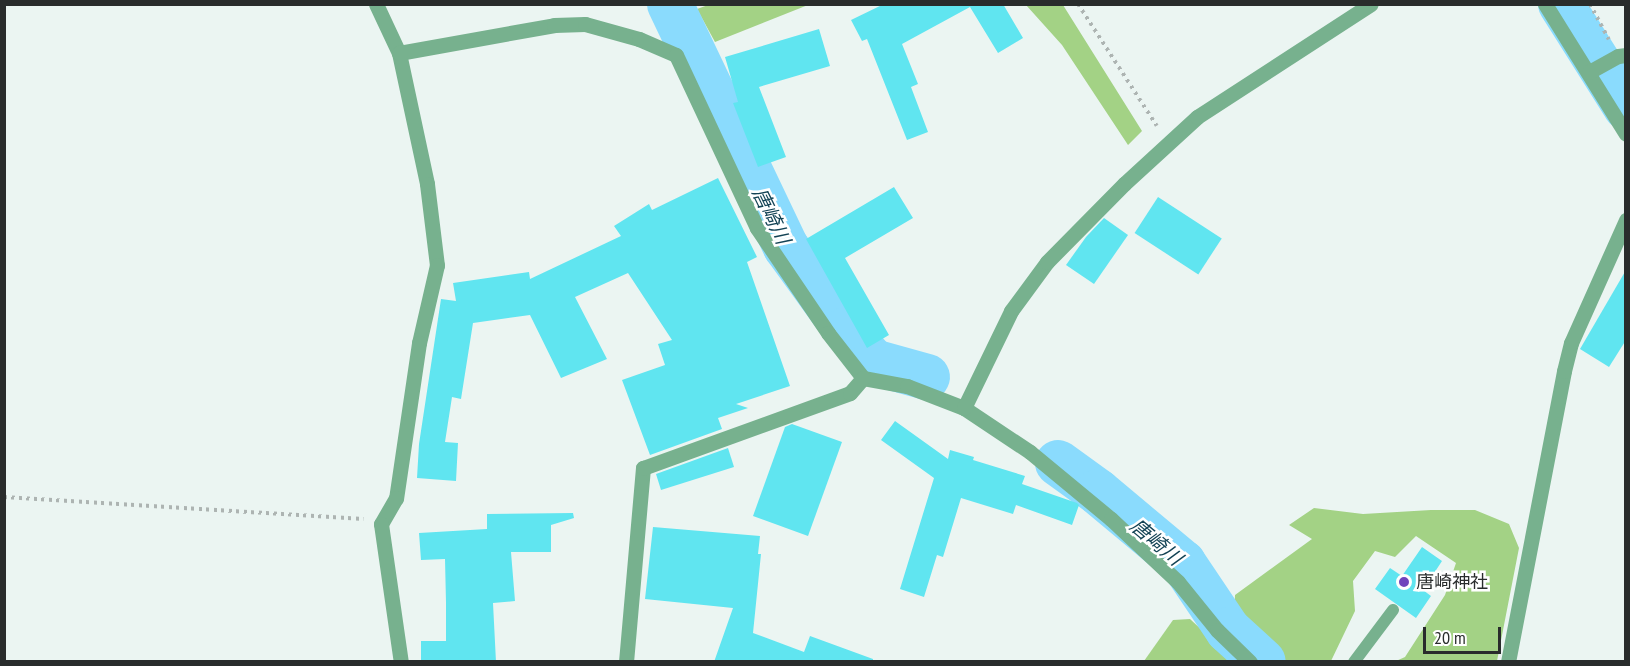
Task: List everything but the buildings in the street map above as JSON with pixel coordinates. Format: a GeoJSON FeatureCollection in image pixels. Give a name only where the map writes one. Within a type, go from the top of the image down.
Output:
{"type":"FeatureCollection","features":[{"type":"Feature","properties":{"kind":"street"},"geometry":{"type":"LineString","coordinates":[[376,4],[399,53],[427,184],[436,265],[419,343],[396,498],[381,524],[401,662]]}},
{"type":"Feature","properties":{"kind":"street"},"geometry":{"type":"LineString","coordinates":[[964,408],[1011,311],[1047,262],[1168,141],[1197,117],[1371,4]]}},
{"type":"Feature","properties":{"kind":"street"},"geometry":{"type":"LineString","coordinates":[[1545,4],[1626,134]]}},
{"type":"Feature","properties":{"kind":"street"},"geometry":{"type":"LineString","coordinates":[[399,53],[554,25],[585,24],[622,33],[676,55],[757,228],[828,333],[863,378],[907,386],[964,408],[1030,452],[1111,519],[1178,582],[1217,630],[1250,662]]}},
{"type":"Feature","properties":{"kind":"street"},"geometry":{"type":"LineString","coordinates":[[1589,72],[1622,55]]}},
{"type":"Feature","properties":{"kind":"street"},"geometry":{"type":"LineString","coordinates":[[1508,662],[1571,343],[1626,220]]}},
{"type":"Feature","properties":{"kind":"street"},"geometry":{"type":"LineString","coordinates":[[626,662],[643,468],[850,393],[863,378]]}},
{"type":"Feature","properties":{"kind":"lane"},"geometry":{"type":"LineString","coordinates":[[1354,662],[1394,610]]}},
{"type":"Feature","properties":{"kind":"path"},"geometry":{"type":"LineString","coordinates":[[1078,4],[1141,104],[1168,141]]}},
{"type":"Feature","properties":{"kind":"path"},"geometry":{"type":"LineString","coordinates":[[1590,4],[1622,55]]}},
{"type":"Feature","properties":{"kind":"path"},"geometry":{"type":"LineString","coordinates":[[4,497],[369,519],[381,524]]}},
{"type":"Feature","properties":{"kind":"green space"},"geometry":{"type":"Polygon","coordinates":[[[711,4],[808,5],[715,42],[697,9],[711,4]]]}},
{"type":"Feature","properties":{"kind":"green space"},"geometry":{"type":"Polygon","coordinates":[[[1026,5],[1063,5],[1142,131],[1128,145],[1062,45],[1026,5]]]}},
{"type":"Feature","properties":{"kind":"green space"},"geometry":{"type":"Polygon","coordinates":[[[1314,508],[1363,514],[1475,510],[1509,524],[1519,548],[1497,661],[1396,661],[1405,657],[1445,595],[1456,563],[1416,536],[1395,557],[1375,551],[1353,581],[1355,611],[1331,661],[1284,661],[1234,619],[1235,595],[1312,539],[1289,525],[1314,508]]]}},
{"type":"Feature","properties":{"kind":"green space"},"geometry":{"type":"Polygon","coordinates":[[[1190,619],[1235,661],[1144,661],[1173,620],[1190,619]]]}},
{"type":"Feature","properties":{"kind":"waterway","name":"唐崎川"},"geometry":{"type":"LineString","coordinates":[[670,4],[786,247],[846,330],[873,362],[927,377]]}},
{"type":"Feature","properties":{"kind":"waterway"},"geometry":{"type":"LineString","coordinates":[[1561,4],[1626,107]]}},
{"type":"Feature","properties":{"kind":"waterway","name":"唐崎川"},"geometry":{"type":"LineString","coordinates":[[1058,463],[1098,492],[1183,563],[1228,630],[1263,662]]}},
{"type":"Feature","properties":{"kind":"place","name":"唐崎神社"},"geometry":{"type":"Point","coordinates":[1404,582]}}]}
